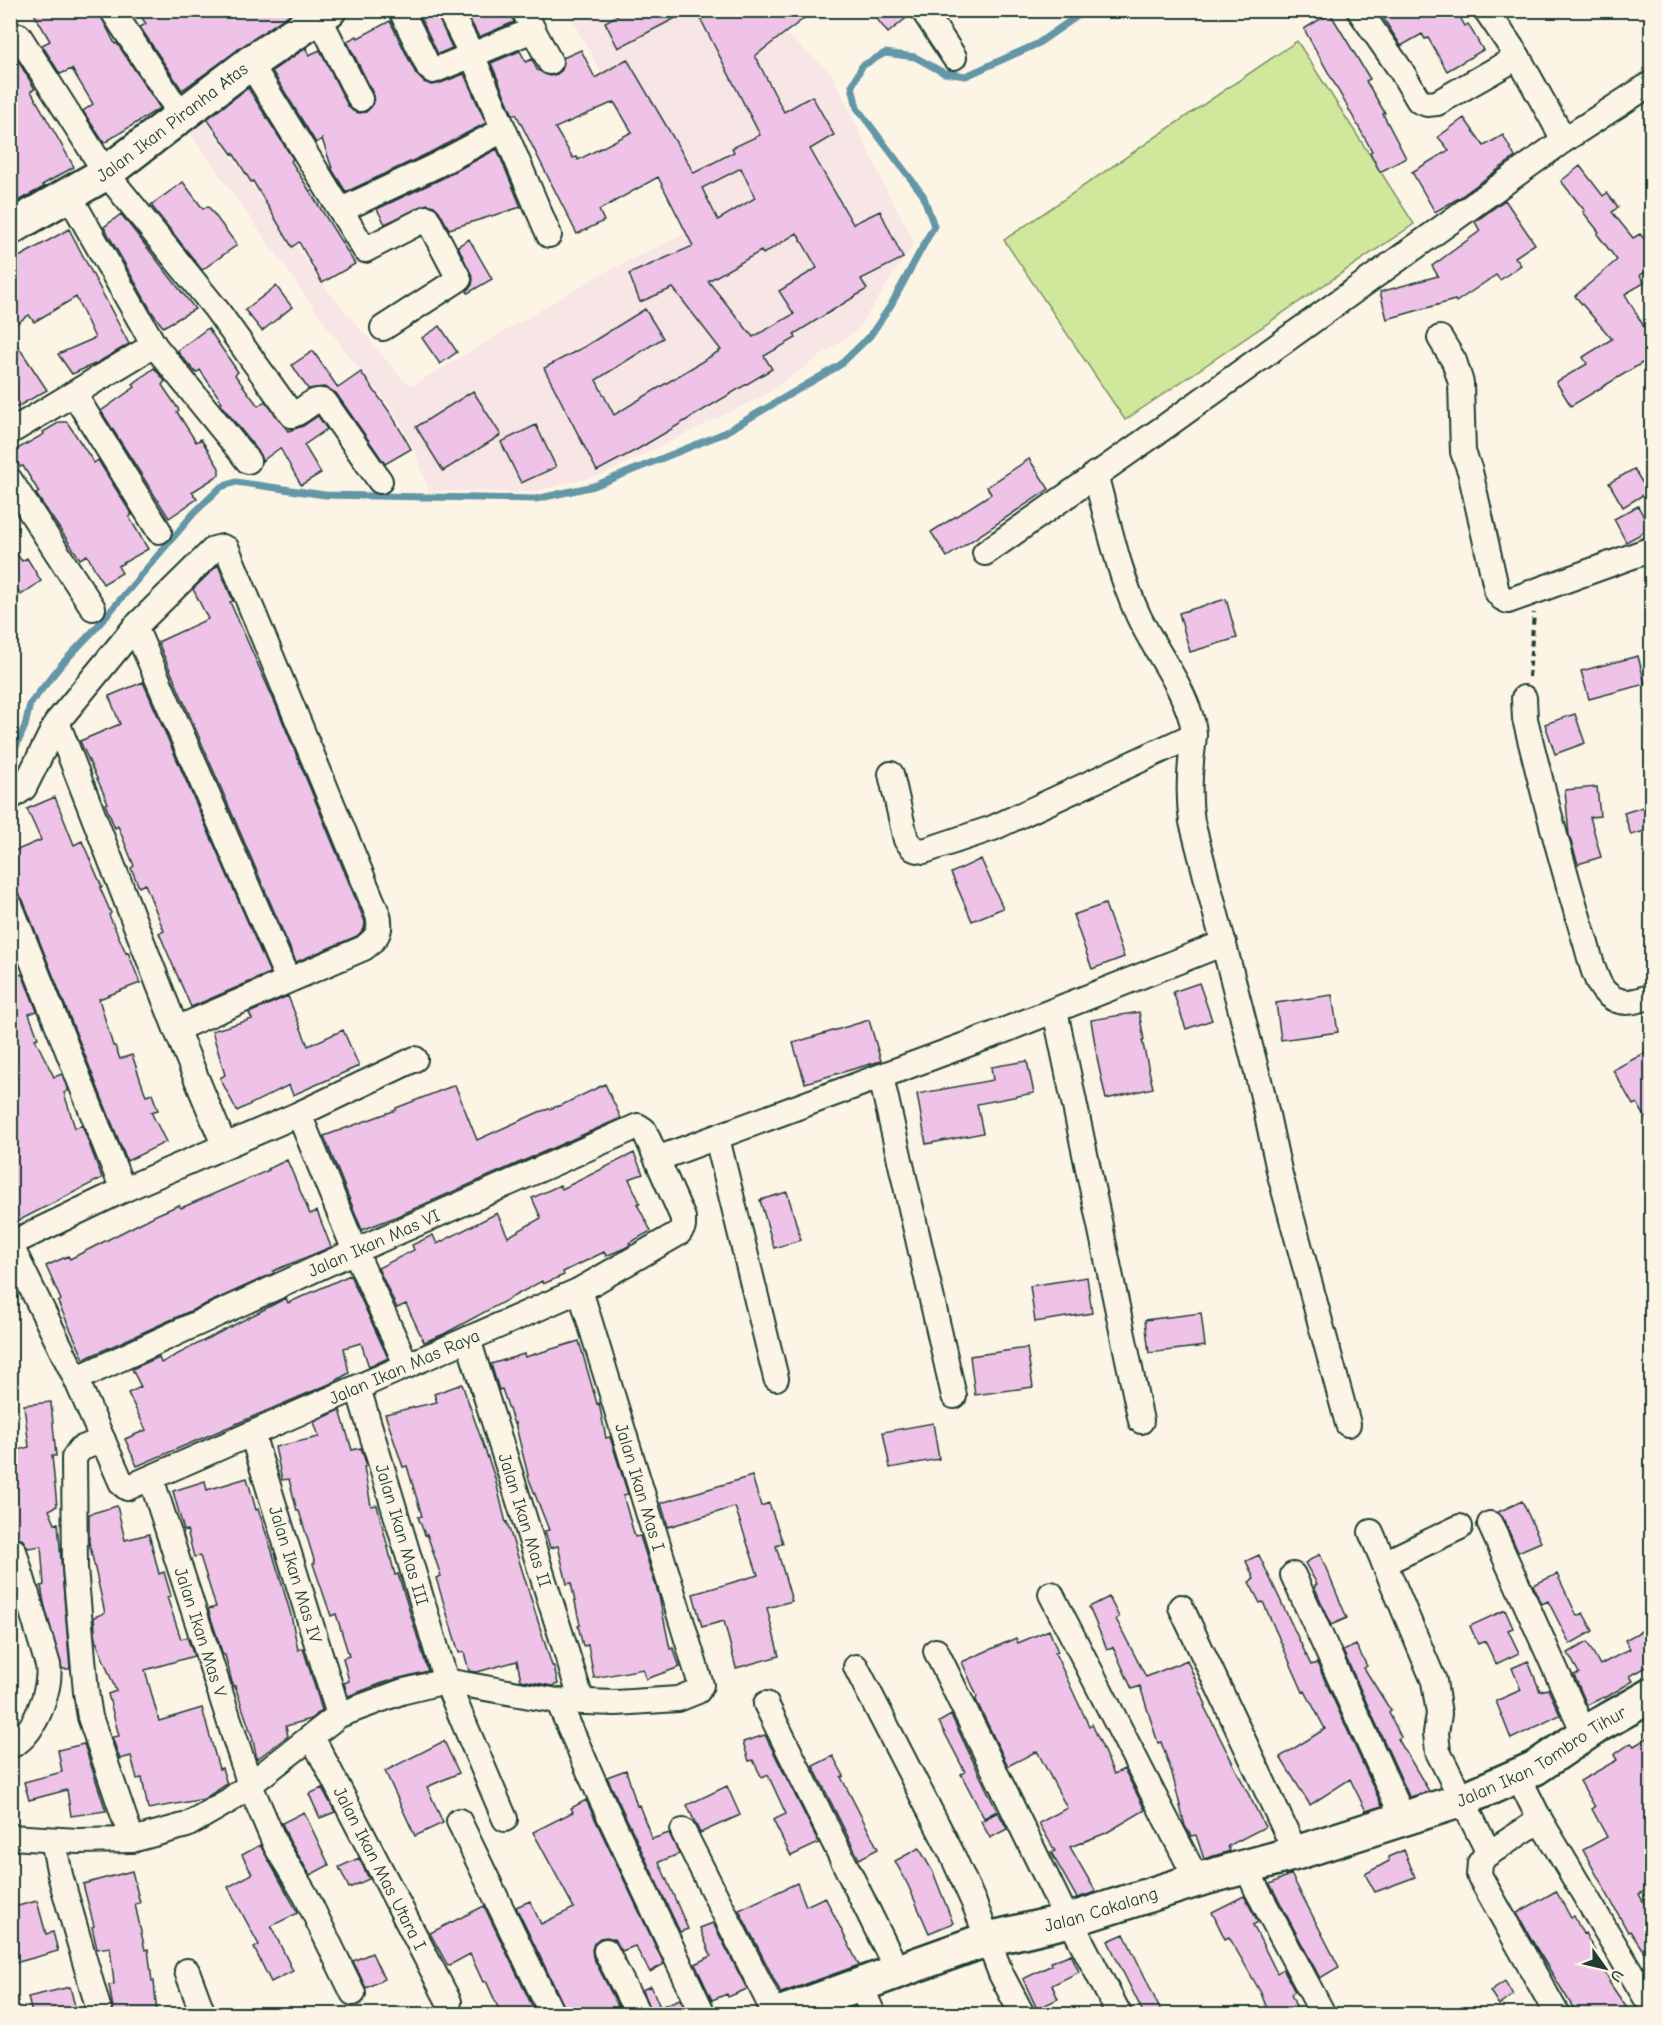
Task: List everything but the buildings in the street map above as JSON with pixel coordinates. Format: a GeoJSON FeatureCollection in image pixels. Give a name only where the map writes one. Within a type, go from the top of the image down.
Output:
{"type":"FeatureCollection","features":[{"type":"Feature","properties":{"kind":"street"},"geometry":{"type":"LineString","coordinates":[[112,10],[181,115]]}},
{"type":"Feature","properties":{"kind":"street"},"geometry":{"type":"LineString","coordinates":[[401,10],[431,70],[436,71],[472,55],[528,20],[549,62]]}},
{"type":"Feature","properties":{"kind":"street"},"geometry":{"type":"LineString","coordinates":[[450,10],[472,55],[549,235]]}},
{"type":"Feature","properties":{"kind":"street"},"geometry":{"type":"LineString","coordinates":[[923,10],[954,57]]}},
{"type":"Feature","properties":{"kind":"street"},"geometry":{"type":"LineString","coordinates":[[1359,10],[1419,101],[1425,104],[1437,103],[1518,57]]}},
{"type":"Feature","properties":{"kind":"street"},"geometry":{"type":"LineString","coordinates":[[1486,10],[1518,57],[1564,140]]}},
{"type":"Feature","properties":{"kind":"street"},"geometry":{"type":"LineString","coordinates":[[324,14],[360,99]]}},
{"type":"Feature","properties":{"kind":"street","name":"Jalan Ikan Piranha Atas"},"geometry":{"type":"LineString","coordinates":[[10,228],[106,173],[250,63],[324,14]]}},
{"type":"Feature","properties":{"kind":"street"},"geometry":{"type":"LineString","coordinates":[[19,36],[106,173],[216,309],[292,415],[321,399],[380,481]]}},
{"type":"Feature","properties":{"kind":"street"},"geometry":{"type":"LineString","coordinates":[[250,63],[365,250],[427,218],[459,279],[383,328]]}},
{"type":"Feature","properties":{"kind":"street"},"geometry":{"type":"LineString","coordinates":[[985,553],[1564,140],[1652,83]]}},
{"type":"Feature","properties":{"kind":"street"},"geometry":{"type":"LineString","coordinates":[[341,210],[435,166],[503,130]]}},
{"type":"Feature","properties":{"kind":"street"},"geometry":{"type":"LineString","coordinates":[[69,195],[154,345],[248,461]]}},
{"type":"Feature","properties":{"kind":"street"},"geometry":{"type":"LineString","coordinates":[[1440,338],[1454,362],[1461,383],[1463,452],[1476,494],[1497,592],[1502,598],[1508,601],[1652,549]]}},
{"type":"Feature","properties":{"kind":"street"},"geometry":{"type":"LineString","coordinates":[[10,432],[154,345]]}},
{"type":"Feature","properties":{"kind":"street"},"geometry":{"type":"LineString","coordinates":[[74,394],[159,531]]}},
{"type":"Feature","properties":{"kind":"street"},"geometry":{"type":"LineString","coordinates":[[1095,474],[1125,583],[1139,616],[1172,673],[1192,722],[1194,735],[1190,806],[1192,822],[1263,1092],[1280,1175],[1348,1424]]}},
{"type":"Feature","properties":{"kind":"street"},"geometry":{"type":"LineString","coordinates":[[10,480],[93,608]]}},
{"type":"Feature","properties":{"kind":"street"},"geometry":{"type":"LineString","coordinates":[[10,798],[24,788],[57,722],[135,627],[214,549],[222,547],[227,549],[381,927],[377,937],[364,948],[176,1029]]}},
{"type":"Feature","properties":{"kind":"street"},"geometry":{"type":"LineString","coordinates":[[135,627],[288,980]]}},
{"type":"Feature","properties":{"kind":"street"},"geometry":{"type":"LineString","coordinates":[[1524,698],[1525,719],[1566,878],[1600,986],[1618,1001],[1626,1003],[1652,996]]}},
{"type":"Feature","properties":{"kind":"street"},"geometry":{"type":"LineString","coordinates":[[57,722],[176,1029],[224,1145]]}},
{"type":"Feature","properties":{"kind":"street"},"geometry":{"type":"LineString","coordinates":[[891,774],[906,840],[914,849],[924,851],[993,828],[1194,735]]}},
{"type":"Feature","properties":{"kind":"street"},"geometry":{"type":"LineString","coordinates":[[10,905],[123,1190]]}},
{"type":"Feature","properties":{"kind":"street"},"geometry":{"type":"LineString","coordinates":[[657,1159],[1055,1011],[1224,943]]}},
{"type":"Feature","properties":{"kind":"street"},"geometry":{"type":"LineString","coordinates":[[1055,1011],[1141,1421]]}},
{"type":"Feature","properties":{"kind":"street"},"geometry":{"type":"LineString","coordinates":[[132,1840],[90,1717],[75,1568],[74,1458],[80,1449],[103,1440],[10,1244],[123,1190],[299,1114],[415,1059]]}},
{"type":"Feature","properties":{"kind":"street"},"geometry":{"type":"LineString","coordinates":[[881,1077],[954,1396]]}},
{"type":"Feature","properties":{"kind":"street"},"geometry":{"type":"LineString","coordinates":[[299,1114],[355,1251],[407,1366]]}},
{"type":"Feature","properties":{"kind":"street","name":"Jalan Ikan Mas VI"},"geometry":{"type":"LineString","coordinates":[[76,1379],[355,1251],[638,1126],[644,1130],[657,1159]]}},
{"type":"Feature","properties":{"kind":"street"},"geometry":{"type":"LineString","coordinates":[[717,1138],[776,1378]]}},
{"type":"Feature","properties":{"kind":"street","name":"Jalan Ikan Mas Raya"},"geometry":{"type":"LineString","coordinates":[[103,1440],[125,1487],[129,1488],[580,1290],[679,1233],[683,1227],[682,1218],[657,1159]]}},
{"type":"Feature","properties":{"kind":"street","name":"Jalan Ikan Mas I"},"geometry":{"type":"LineString","coordinates":[[570,1701],[615,1703],[678,1699],[698,1691],[701,1684],[580,1290]]}},
{"type":"Feature","properties":{"kind":"street","name":"Jalan Ikan Mas II"},"geometry":{"type":"LineString","coordinates":[[468,1339],[570,1701],[600,1797],[703,2014]]}},
{"type":"Feature","properties":{"kind":"street","name":"Jalan Ikan Mas III"},"geometry":{"type":"LineString","coordinates":[[358,1388],[446,1681],[504,1819]]}},
{"type":"Feature","properties":{"kind":"street","name":"Jalan Ikan Mas IV"},"geometry":{"type":"LineString","coordinates":[[252,1434],[339,1715]]}},
{"type":"Feature","properties":{"kind":"street","name":"Jalan Ikan Mas V"},"geometry":{"type":"LineString","coordinates":[[151,1478],[250,1785],[276,1846],[306,1896],[353,1993]]}},
{"type":"Feature","properties":{"kind":"street"},"geometry":{"type":"LineString","coordinates":[[1490,1524],[1585,1735]]}},
{"type":"Feature","properties":{"kind":"street"},"geometry":{"type":"LineString","coordinates":[[1384,1563],[1461,1527]]}},
{"type":"Feature","properties":{"kind":"street"},"geometry":{"type":"LineString","coordinates":[[1371,1532],[1434,1681],[1438,1714],[1436,1733],[1438,1752],[1489,1853]]}},
{"type":"Feature","properties":{"kind":"street"},"geometry":{"type":"LineString","coordinates":[[10,1746],[19,1742],[37,1717],[48,1690],[49,1678],[48,1665],[14,1551]]}},
{"type":"Feature","properties":{"kind":"street"},"geometry":{"type":"LineString","coordinates":[[1293,1575],[1415,1816]]}},
{"type":"Feature","properties":{"kind":"street"},"geometry":{"type":"LineString","coordinates":[[1051,1594],[1197,1880]]}},
{"type":"Feature","properties":{"kind":"street"},"geometry":{"type":"LineString","coordinates":[[1181,1607],[1296,1852]]}},
{"type":"Feature","properties":{"kind":"street"},"geometry":{"type":"LineString","coordinates":[[936,1651],[1062,1909],[1119,2014]]}},
{"type":"Feature","properties":{"kind":"street"},"geometry":{"type":"LineString","coordinates":[[856,1667],[951,1852],[1001,1974],[1022,2014]]}},
{"type":"Feature","properties":{"kind":"street"},"geometry":{"type":"LineString","coordinates":[[10,1837],[57,1859],[187,1825],[230,1800],[339,1715],[401,1692],[446,1681],[570,1701]]}},
{"type":"Feature","properties":{"kind":"street","name":"Jalan Ikan Tombro Tihur"},"geometry":{"type":"LineString","coordinates":[[1415,1816],[1462,1800],[1518,1776],[1652,1695]]}},
{"type":"Feature","properties":{"kind":"street"},"geometry":{"type":"LineString","coordinates":[[766,1704],[898,1972]]}},
{"type":"Feature","properties":{"kind":"street","name":"Jalan Ikan Mas Utara I"},"geometry":{"type":"LineString","coordinates":[[312,1737],[449,2002]]}},
{"type":"Feature","properties":{"kind":"street"},"geometry":{"type":"LineString","coordinates":[[1518,1776],[1540,1820],[1652,2008]]}},
{"type":"Feature","properties":{"kind":"street","name":"Jalan Cakalang"},"geometry":{"type":"LineString","coordinates":[[777,2014],[988,1939],[1070,1920],[1415,1816]]}},
{"type":"Feature","properties":{"kind":"street"},"geometry":{"type":"LineString","coordinates":[[1540,1820],[1489,1853],[1480,1863],[1479,1875],[1557,2014]]}},
{"type":"Feature","properties":{"kind":"street"},"geometry":{"type":"LineString","coordinates":[[459,1821],[552,2014]]}},
{"type":"Feature","properties":{"kind":"street"},"geometry":{"type":"LineString","coordinates":[[683,1831],[777,2014]]}},
{"type":"Feature","properties":{"kind":"street"},"geometry":{"type":"LineString","coordinates":[[57,1859],[100,2014]]}},
{"type":"Feature","properties":{"kind":"street"},"geometry":{"type":"LineString","coordinates":[[1246,1866],[1323,2014]]}},
{"type":"Feature","properties":{"kind":"street"},"geometry":{"type":"LineString","coordinates":[[606,1951],[638,2014]]}},
{"type":"Feature","properties":{"kind":"street"},"geometry":{"type":"LineString","coordinates":[[187,1971],[203,2014]]}},
{"type":"Feature","properties":{"kind":"street"},"geometry":{"type":"LineString","coordinates":[[860,1984],[873,2014]]}},
{"type":"Feature","properties":{"kind":"path"},"geometry":{"type":"LineString","coordinates":[[1524,698],[1533,650],[1534,591]]}},
{"type":"Feature","properties":{"kind":"shaded area"},"geometry":{"type":"Polygon","coordinates":[[[577,11],[759,11],[832,73],[888,193],[915,242],[858,329],[765,395],[602,475],[533,492],[429,491],[413,448],[395,413],[346,353],[185,126],[201,115],[329,292],[405,382],[413,385],[603,273],[690,231],[569,15],[577,11]]]}},
{"type":"Feature","properties":{"kind":"green space"},"geometry":{"type":"Polygon","coordinates":[[[1297,41],[1414,224],[1125,420],[1004,240],[1297,41]]]}},
{"type":"Feature","properties":{"kind":"waterway"},"geometry":{"type":"LineString","coordinates":[[10,760],[25,726],[30,704],[61,665],[96,628],[194,513],[221,487],[236,482],[325,495],[536,499],[594,486],[722,434],[840,365],[870,336],[891,305],[934,226],[923,195],[857,108],[852,86],[862,66],[885,53],[915,57],[944,73],[966,76],[1037,44],[1086,10]]}}]}
